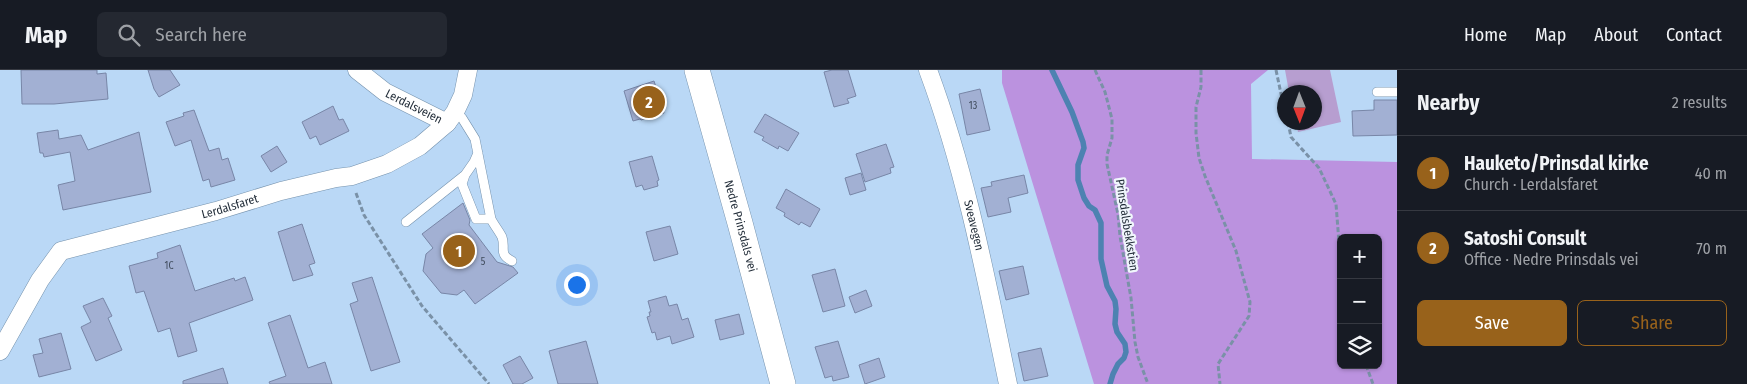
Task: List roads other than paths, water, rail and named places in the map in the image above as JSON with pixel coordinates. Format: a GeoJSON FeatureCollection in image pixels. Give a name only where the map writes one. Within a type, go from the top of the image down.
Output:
{"type":"FeatureCollection","features":[{"type":"Feature","properties":{"kind":"main road","name":"Nedre Prinsdals vei"},"geometry":{"type":"LineString","coordinates":[[697,70],[783,384]]}},
{"type":"Feature","properties":{"kind":"street","name":"Lerdalsveien"},"geometry":{"type":"LineString","coordinates":[[357,70],[385,92],[451,118]]}},
{"type":"Feature","properties":{"kind":"street","name":"Lerdalsfaret"},"geometry":{"type":"LineString","coordinates":[[0,351],[40,280],[61,251],[216,212],[281,191],[352,176],[387,164],[420,146],[451,118],[463,95],[468,70]]}},
{"type":"Feature","properties":{"kind":"street","name":"Sveavegen"},"geometry":{"type":"LineString","coordinates":[[928,70],[947,125],[967,196],[1008,384]]}},
{"type":"Feature","properties":{"kind":"lane"},"geometry":{"type":"LineString","coordinates":[[1377,92],[1397,92]]}},
{"type":"Feature","properties":{"kind":"lane"},"geometry":{"type":"LineString","coordinates":[[451,118],[462,118],[475,138],[491,220],[502,237],[502,250],[506,257],[512,261]]}},
{"type":"Feature","properties":{"kind":"lane"},"geometry":{"type":"LineString","coordinates":[[478,153],[462,184],[476,218],[491,220]]}},
{"type":"Feature","properties":{"kind":"lane"},"geometry":{"type":"LineString","coordinates":[[406,222],[465,175]]}},
{"type":"Feature","properties":{"kind":"waterway"},"geometry":{"type":"LineString","coordinates":[[1052,70],[1072,112],[1083,142],[1084,148],[1078,165],[1078,180],[1084,198],[1089,206],[1095,210],[1101,223],[1101,259],[1107,286],[1115,301],[1117,332],[1125,344],[1126,352],[1124,358],[1118,364],[1110,384]]}},
{"type":"Feature","properties":{"kind":"place","name":"Satoshi Consult"},"geometry":{"type":"Point","coordinates":[649,102]}},
{"type":"Feature","properties":{"kind":"place","name":"Hauketo/Prinsdal kirke"},"geometry":{"type":"Point","coordinates":[459,251]}}]}
